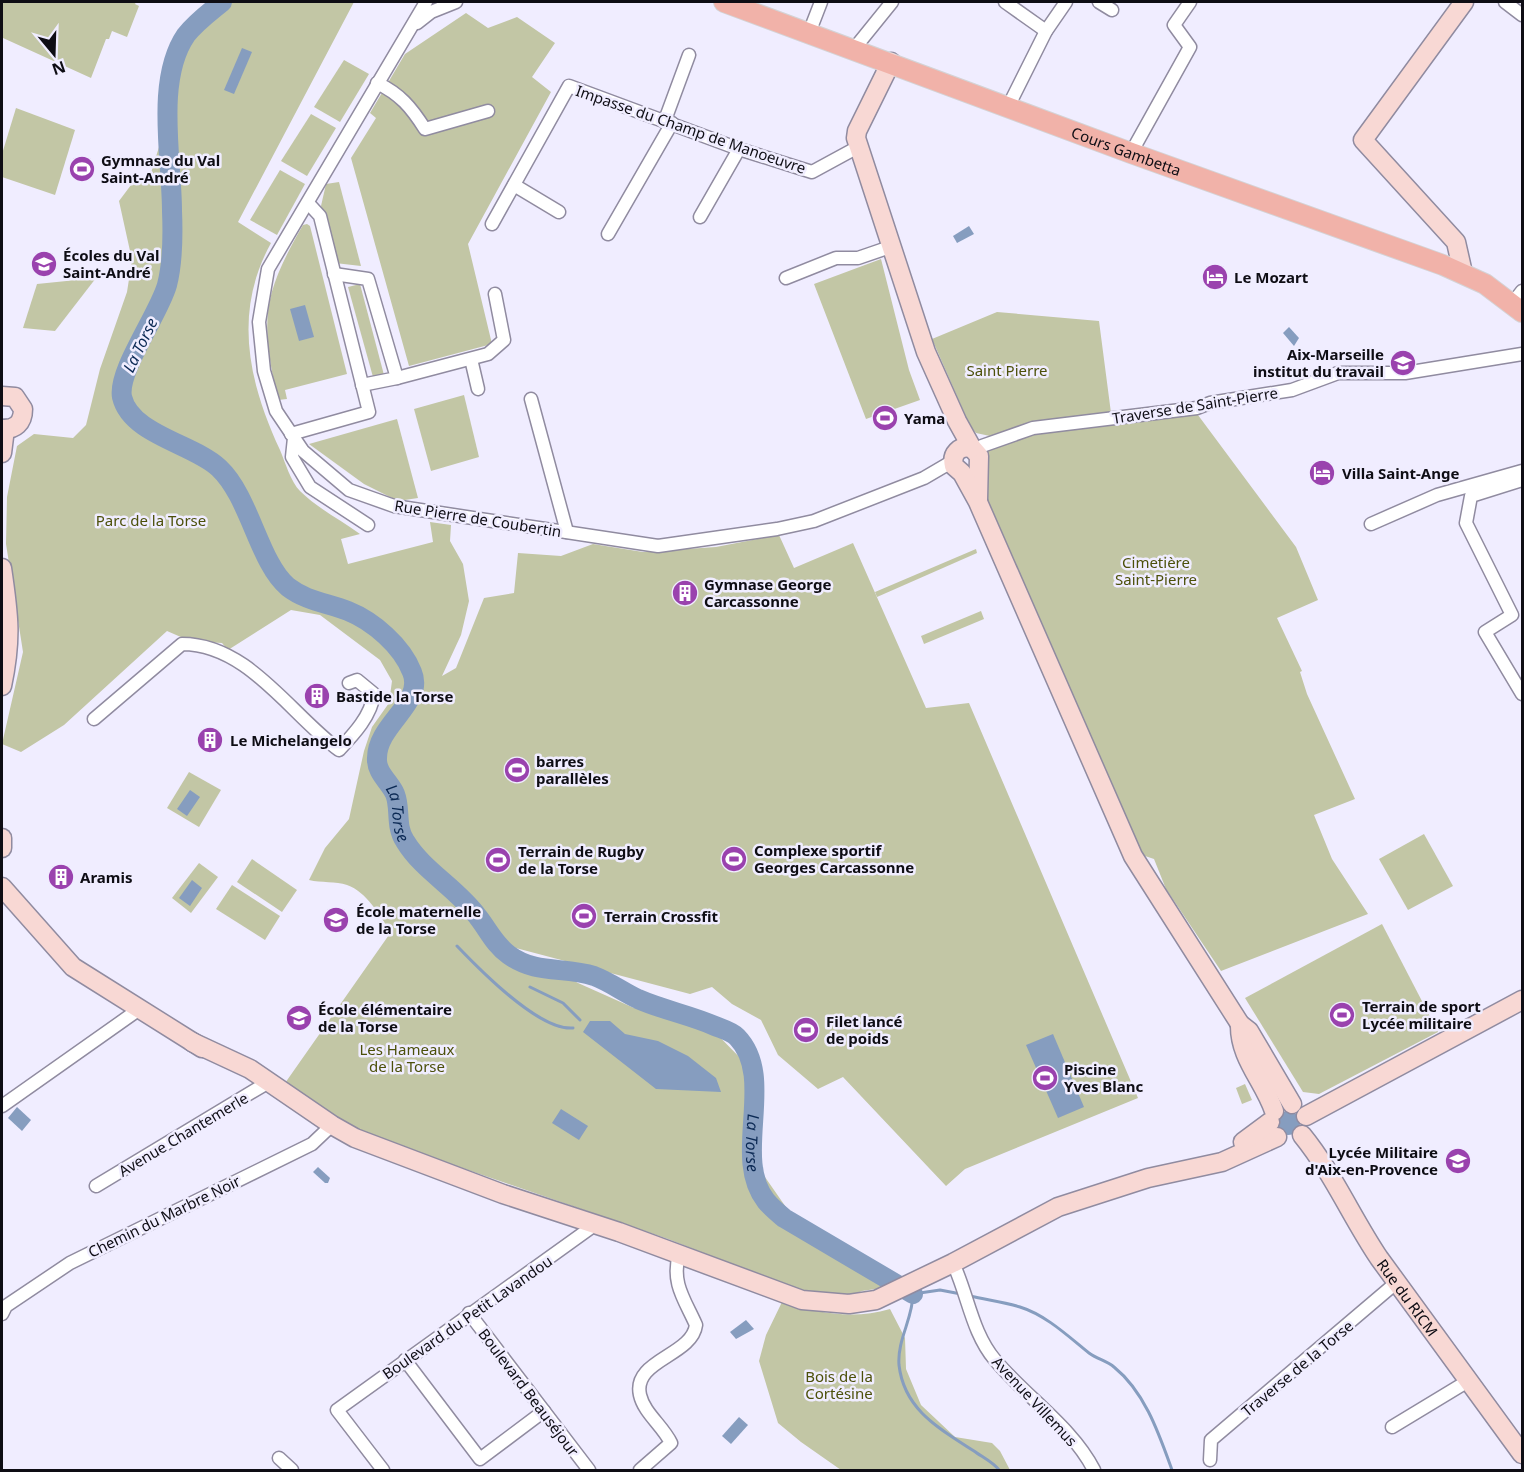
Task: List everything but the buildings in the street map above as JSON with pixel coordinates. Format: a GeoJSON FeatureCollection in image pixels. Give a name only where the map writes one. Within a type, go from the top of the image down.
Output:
{"type":"FeatureCollection","features":[{"type":"Feature","properties":{"kind":"main road","name":"Cours Gambetta"},"geometry":{"type":"LineString","coordinates":[[724,2],[891,62],[1131,153],[1443,265],[1519,302]]}},
{"type":"Feature","properties":{"kind":"street","name":"Rue Pierre de Coubertin"},"geometry":{"type":"LineString","coordinates":[[426,2],[268,269],[259,322],[264,371],[276,411],[303,451],[349,490],[394,506],[658,546],[777,529],[814,521],[963,461]]}},
{"type":"Feature","properties":{"kind":"street"},"geometry":{"type":"LineString","coordinates":[[407,32],[431,12],[456,2]]}},
{"type":"Feature","properties":{"kind":"street"},"geometry":{"type":"LineString","coordinates":[[809,33],[821,2]]}},
{"type":"Feature","properties":{"kind":"street"},"geometry":{"type":"LineString","coordinates":[[854,49],[892,2]]}},
{"type":"Feature","properties":{"kind":"street"},"geometry":{"type":"LineString","coordinates":[[1005,2],[1046,31]]}},
{"type":"Feature","properties":{"kind":"street"},"geometry":{"type":"LineString","coordinates":[[1008,107],[1046,31],[1066,2]]}},
{"type":"Feature","properties":{"kind":"street"},"geometry":{"type":"LineString","coordinates":[[1099,2],[1112,10]]}},
{"type":"Feature","properties":{"kind":"street"},"geometry":{"type":"LineString","coordinates":[[1131,153],[1190,47],[1174,25],[1190,2]]}},
{"type":"Feature","properties":{"kind":"street"},"geometry":{"type":"LineString","coordinates":[[1463,273],[1456,242],[1362,140],[1464,2]]}},
{"type":"Feature","properties":{"kind":"street"},"geometry":{"type":"LineString","coordinates":[[1504,2],[1522,15]]}},
{"type":"Feature","properties":{"kind":"street"},"geometry":{"type":"LineString","coordinates":[[608,234],[668,121],[689,55]]}},
{"type":"Feature","properties":{"kind":"street"},"geometry":{"type":"LineString","coordinates":[[891,62],[857,131],[858,147],[893,246],[913,318],[957,421],[963,461],[978,502],[1132,856],[1240,1024],[1249,1031],[1292,1104]]}},
{"type":"Feature","properties":{"kind":"street"},"geometry":{"type":"LineString","coordinates":[[377,83],[394,91],[410,105],[425,129],[488,111]]}},
{"type":"Feature","properties":{"kind":"street","name":"Impasse du Champ de Manoeuvre"},"geometry":{"type":"LineString","coordinates":[[492,224],[568,86],[739,149],[812,172],[858,147]]}},
{"type":"Feature","properties":{"kind":"street"},"geometry":{"type":"LineString","coordinates":[[700,217],[739,149]]}},
{"type":"Feature","properties":{"kind":"street"},"geometry":{"type":"LineString","coordinates":[[514,185],[559,212]]}},
{"type":"Feature","properties":{"kind":"street"},"geometry":{"type":"LineString","coordinates":[[308,203],[320,216],[369,412],[293,436],[292,457],[309,488],[368,525]]}},
{"type":"Feature","properties":{"kind":"street"},"geometry":{"type":"LineString","coordinates":[[1443,265],[1447,244],[1444,228]]}},
{"type":"Feature","properties":{"kind":"street"},"geometry":{"type":"LineString","coordinates":[[786,278],[836,258],[858,258],[893,246]]}},
{"type":"Feature","properties":{"kind":"street"},"geometry":{"type":"LineString","coordinates":[[334,274],[368,279],[397,378]]}},
{"type":"Feature","properties":{"kind":"street"},"geometry":{"type":"LineString","coordinates":[[362,385],[488,354],[504,340],[495,294]]}},
{"type":"Feature","properties":{"kind":"street","name":"Traverse de Saint-Pierre"},"geometry":{"type":"LineString","coordinates":[[963,461],[982,446],[1033,428],[1197,408],[1210,403],[1292,390],[1338,373],[1405,373],[1522,354]]}},
{"type":"Feature","properties":{"kind":"street"},"geometry":{"type":"LineString","coordinates":[[471,359],[478,389]]}},
{"type":"Feature","properties":{"kind":"street"},"geometry":{"type":"LineString","coordinates":[[2,453],[3,429],[16,426],[23,415],[20,401],[3,391]]}},
{"type":"Feature","properties":{"kind":"street"},"geometry":{"type":"LineString","coordinates":[[531,399],[567,532]]}},
{"type":"Feature","properties":{"kind":"street"},"geometry":{"type":"LineString","coordinates":[[1371,524],[1444,492],[1522,471]]}},
{"type":"Feature","properties":{"kind":"street"},"geometry":{"type":"LineString","coordinates":[[1522,480],[1472,496],[1466,523],[1512,615],[1485,632],[1522,694]]}},
{"type":"Feature","properties":{"kind":"street"},"geometry":{"type":"LineString","coordinates":[[2,568],[9,611],[9,649],[2,686]]}},
{"type":"Feature","properties":{"kind":"street"},"geometry":{"type":"LineString","coordinates":[[93,719],[182,644],[203,644],[222,651],[254,672],[314,732],[339,750],[356,732],[373,703],[374,694],[357,680],[349,683]]}},
{"type":"Feature","properties":{"kind":"street"},"geometry":{"type":"LineString","coordinates":[[2,838],[2,848]]}},
{"type":"Feature","properties":{"kind":"street"},"geometry":{"type":"LineString","coordinates":[[2,886],[73,967],[138,1010],[355,1138],[802,1300],[859,1303],[876,1300],[953,1263],[1031,1218],[1058,1207],[1166,1173],[1222,1162],[1274,1123],[1282,1105],[1292,1104],[1300,1108],[1306,1116],[1307,1126],[1302,1135],[1293,1140],[1274,1123],[1239,1037],[1240,1024]]}},
{"type":"Feature","properties":{"kind":"street"},"geometry":{"type":"LineString","coordinates":[[1306,1116],[1522,1000]]}},
{"type":"Feature","properties":{"kind":"street"},"geometry":{"type":"LineString","coordinates":[[2,1106],[138,1010]]}},
{"type":"Feature","properties":{"kind":"street","name":"Avenue Chantemerle"},"geometry":{"type":"LineString","coordinates":[[96,1186],[265,1083]]}},
{"type":"Feature","properties":{"kind":"street","name":"Chemin du Marbre Noir"},"geometry":{"type":"LineString","coordinates":[[2,1314],[6,1306],[70,1263],[312,1144],[332,1125]]}},
{"type":"Feature","properties":{"kind":"street","name":"Rue du RICM"},"geometry":{"type":"LineString","coordinates":[[1302,1135],[1323,1160],[1360,1230],[1522,1454]]}},
{"type":"Feature","properties":{"kind":"street","name":"Boulevard du Petit Lavandou"},"geometry":{"type":"LineString","coordinates":[[383,1470],[337,1410],[469,1312],[596,1224]]}},
{"type":"Feature","properties":{"kind":"street"},"geometry":{"type":"LineString","coordinates":[[640,1470],[671,1443],[640,1397],[640,1381],[646,1373],[686,1343],[695,1332],[696,1325],[676,1281],[675,1270],[679,1255]]}},
{"type":"Feature","properties":{"kind":"street","name":"Avenue Villemus"},"geometry":{"type":"LineString","coordinates":[[953,1263],[981,1340],[994,1360],[1073,1441],[1094,1470]]}},
{"type":"Feature","properties":{"kind":"street","name":"Traverse de la Torse"},"geometry":{"type":"LineString","coordinates":[[1210,1460],[1211,1440],[1397,1282]]}},
{"type":"Feature","properties":{"kind":"street","name":"Boulevard Beauséjour"},"geometry":{"type":"LineString","coordinates":[[469,1312],[589,1470]]}},
{"type":"Feature","properties":{"kind":"street"},"geometry":{"type":"LineString","coordinates":[[405,1360],[480,1459],[544,1411]]}},
{"type":"Feature","properties":{"kind":"street"},"geometry":{"type":"LineString","coordinates":[[1392,1426],[1468,1381]]}},
{"type":"Feature","properties":{"kind":"street"},"geometry":{"type":"LineString","coordinates":[[279,1458],[292,1470]]}},
{"type":"Feature","properties":{"kind":"green space"},"geometry":{"type":"Polygon","coordinates":[[[2,2],[136,2],[135,4],[139,6],[127,37],[112,31],[109,39],[106,39],[91,78],[3,38],[2,2]]]}},
{"type":"Feature","properties":{"kind":"green space"},"geometry":{"type":"Polygon","coordinates":[[[224,2],[354,2],[238,222],[271,243],[259,269],[252,295],[249,346],[260,398],[288,472],[300,491],[360,534],[341,539],[348,564],[433,542],[430,522],[451,525],[450,541],[463,564],[469,601],[461,635],[442,676],[456,668],[484,598],[514,593],[518,553],[561,556],[593,544],[643,552],[716,547],[779,535],[794,568],[853,543],[926,708],[969,703],[1138,1098],[965,1169],[946,1186],[843,1077],[818,1089],[778,1055],[761,1020],[732,1004],[712,987],[690,994],[512,947],[578,983],[634,1008],[703,1020],[753,1071],[755,1095],[751,1157],[790,1213],[902,1285],[862,1291],[850,1296],[800,1291],[668,1239],[355,1131],[283,1086],[391,932],[372,905],[354,888],[343,884],[309,880],[325,848],[349,819],[364,751],[372,727],[389,703],[392,681],[380,660],[320,615],[291,610],[228,650],[222,643],[190,641],[167,631],[64,725],[21,752],[2,744],[23,652],[6,544],[7,497],[17,446],[34,434],[73,438],[86,425],[100,369],[127,292],[132,260],[119,201],[131,185],[150,176],[168,118],[182,35],[207,10],[224,2]]]}},
{"type":"Feature","properties":{"kind":"green space"},"geometry":{"type":"Polygon","coordinates":[[[466,13],[488,28],[517,17],[555,43],[532,77],[551,92],[468,244],[492,344],[409,366],[351,158],[376,118],[370,113],[405,54],[466,13]]]}},
{"type":"Feature","properties":{"kind":"green space"},"geometry":{"type":"Polygon","coordinates":[[[344,60],[369,74],[340,122],[314,107],[344,60]]]}},
{"type":"Feature","properties":{"kind":"green space"},"geometry":{"type":"Polygon","coordinates":[[[16,108],[75,130],[55,195],[2,177],[2,154],[16,108]]]}},
{"type":"Feature","properties":{"kind":"green space"},"geometry":{"type":"Polygon","coordinates":[[[311,114],[336,128],[307,176],[281,161],[311,114]]]}},
{"type":"Feature","properties":{"kind":"green space"},"geometry":{"type":"Polygon","coordinates":[[[280,170],[305,184],[277,235],[250,220],[280,170]]]}},
{"type":"Feature","properties":{"kind":"green space"},"geometry":{"type":"Polygon","coordinates":[[[339,182],[361,266],[335,263],[321,206],[326,184],[339,182]]]}},
{"type":"Feature","properties":{"kind":"green space"},"geometry":{"type":"Polygon","coordinates":[[[303,225],[310,226],[347,374],[285,390],[287,399],[278,400],[269,349],[268,309],[279,271],[303,225]]]}},
{"type":"Feature","properties":{"kind":"green space"},"geometry":{"type":"Polygon","coordinates":[[[881,259],[909,370],[920,400],[866,419],[814,284],[881,259]]]}},
{"type":"Feature","properties":{"kind":"green space"},"geometry":{"type":"Polygon","coordinates":[[[96,278],[55,331],[23,328],[37,284],[96,278]]]}},
{"type":"Feature","properties":{"kind":"green space"},"geometry":{"type":"Polygon","coordinates":[[[360,284],[384,375],[373,377],[348,287],[360,284]]]}},
{"type":"Feature","properties":{"kind":"green space","name":"Saint Pierre"},"geometry":{"type":"Polygon","coordinates":[[[997,312],[1099,321],[1111,413],[1032,421],[990,436],[976,433],[970,426],[932,339],[997,312]]]}},
{"type":"Feature","properties":{"kind":"green space"},"geometry":{"type":"Polygon","coordinates":[[[464,395],[479,457],[431,471],[414,409],[464,395]]]}},
{"type":"Feature","properties":{"kind":"green space","name":"Cimetière Saint-Pierre"},"geometry":{"type":"Polygon","coordinates":[[[1195,411],[1296,547],[1318,600],[1277,618],[1302,671],[1300,672],[1307,694],[1355,799],[1314,815],[1332,859],[1368,914],[1221,971],[1166,889],[1154,859],[1139,854],[988,505],[986,449],[1026,431],[1195,411]]]}},
{"type":"Feature","properties":{"kind":"green space"},"geometry":{"type":"Polygon","coordinates":[[[397,419],[418,498],[398,501],[364,484],[309,444],[397,419]]]}},
{"type":"Feature","properties":{"kind":"green space"},"geometry":{"type":"Polygon","coordinates":[[[976,549],[977,553],[877,597],[875,592],[976,549]]]}},
{"type":"Feature","properties":{"kind":"green space"},"geometry":{"type":"Polygon","coordinates":[[[981,611],[984,619],[924,644],[921,636],[981,611]]]}},
{"type":"Feature","properties":{"kind":"green space"},"geometry":{"type":"Polygon","coordinates":[[[189,772],[221,790],[199,827],[167,808],[189,772]]]}},
{"type":"Feature","properties":{"kind":"green space"},"geometry":{"type":"Polygon","coordinates":[[[1424,834],[1453,886],[1408,910],[1379,859],[1424,834]]]}},
{"type":"Feature","properties":{"kind":"green space"},"geometry":{"type":"Polygon","coordinates":[[[252,859],[297,890],[282,912],[237,882],[252,859]]]}},
{"type":"Feature","properties":{"kind":"green space"},"geometry":{"type":"Polygon","coordinates":[[[199,863],[218,877],[191,913],[172,898],[199,863]]]}},
{"type":"Feature","properties":{"kind":"green space"},"geometry":{"type":"Polygon","coordinates":[[[232,885],[280,916],[265,940],[216,909],[232,885]]]}},
{"type":"Feature","properties":{"kind":"green space","name":"Terrain de sport Lycée militaire"},"geometry":{"type":"Polygon","coordinates":[[[1382,924],[1438,1032],[1319,1094],[1303,1092],[1245,998],[1382,924]]]}},
{"type":"Feature","properties":{"kind":"green space"},"geometry":{"type":"Polygon","coordinates":[[[1245,1084],[1252,1100],[1242,1104],[1236,1088],[1245,1084]]]}},
{"type":"Feature","properties":{"kind":"green space","name":"Bois de la Cortésine"},"geometry":{"type":"Polygon","coordinates":[[[782,1302],[849,1315],[890,1309],[905,1338],[906,1369],[921,1405],[955,1437],[992,1443],[1000,1451],[1010,1470],[841,1470],[801,1442],[778,1423],[759,1361],[766,1335],[782,1302]]]}},
{"type":"Feature","properties":{"kind":"water"},"geometry":{"type":"Polygon","coordinates":[[[242,48],[252,52],[234,94],[224,90],[242,48]]]}},
{"type":"Feature","properties":{"kind":"water"},"geometry":{"type":"Polygon","coordinates":[[[969,226],[974,234],[957,243],[953,236],[969,226]]]}},
{"type":"Feature","properties":{"kind":"water"},"geometry":{"type":"Polygon","coordinates":[[[305,305],[314,337],[299,341],[290,309],[305,305]]]}},
{"type":"Feature","properties":{"kind":"water"},"geometry":{"type":"Polygon","coordinates":[[[1289,327],[1299,338],[1294,346],[1283,333],[1289,327]]]}},
{"type":"Feature","properties":{"kind":"water"},"geometry":{"type":"Polygon","coordinates":[[[190,790],[200,797],[187,816],[177,809],[190,790]]]}},
{"type":"Feature","properties":{"kind":"water"},"geometry":{"type":"Polygon","coordinates":[[[192,880],[202,888],[190,906],[179,898],[192,880]]]}},
{"type":"Feature","properties":{"kind":"water"},"geometry":{"type":"Polygon","coordinates":[[[590,1021],[610,1021],[625,1034],[658,1041],[688,1056],[716,1078],[721,1092],[656,1089],[583,1032],[590,1021]]]}},
{"type":"Feature","properties":{"kind":"water"},"geometry":{"type":"Polygon","coordinates":[[[1053,1034],[1084,1107],[1058,1118],[1026,1045],[1053,1034]]]}},
{"type":"Feature","properties":{"kind":"water"},"geometry":{"type":"Polygon","coordinates":[[[17,1107],[31,1120],[22,1131],[8,1118],[17,1107]]]}},
{"type":"Feature","properties":{"kind":"water"},"geometry":{"type":"Polygon","coordinates":[[[561,1109],[588,1126],[579,1140],[552,1123],[561,1109]]]}},
{"type":"Feature","properties":{"kind":"water"},"geometry":{"type":"Polygon","coordinates":[[[1288,1111],[1293,1112],[1299,1118],[1299,1128],[1293,1134],[1288,1135],[1283,1134],[1277,1128],[1276,1123],[1277,1118],[1283,1112],[1288,1111]]]}},
{"type":"Feature","properties":{"kind":"water"},"geometry":{"type":"Polygon","coordinates":[[[318,1167],[330,1178],[328,1183],[313,1172],[318,1167]]]}},
{"type":"Feature","properties":{"kind":"water"},"geometry":{"type":"Polygon","coordinates":[[[746,1320],[754,1329],[736,1339],[730,1332],[746,1320]]]}},
{"type":"Feature","properties":{"kind":"water"},"geometry":{"type":"Polygon","coordinates":[[[739,1417],[748,1425],[731,1444],[722,1436],[739,1417]]]}},
{"type":"Feature","properties":{"kind":"waterway","name":"La Torse"},"geometry":{"type":"LineString","coordinates":[[222,2],[186,35],[176,53],[171,74],[167,120],[172,220],[170,267],[163,297],[132,358],[122,386],[122,397],[128,410],[137,421],[150,430],[208,460],[230,480],[269,562],[288,587],[310,599],[358,615],[386,636],[407,662],[414,683],[412,694],[384,735],[379,746],[377,763],[395,794],[402,835],[412,852],[470,907],[499,946],[519,961],[540,968],[594,976],[638,999],[706,1022],[737,1037],[748,1054],[753,1074],[755,1095],[752,1163],[756,1183],[766,1201],[784,1218],[913,1294]]}},
{"type":"Feature","properties":{"kind":"waterway"},"geometry":{"type":"LineString","coordinates":[[457,946],[527,1010],[559,1026],[573,1028]]}},
{"type":"Feature","properties":{"kind":"waterway"},"geometry":{"type":"LineString","coordinates":[[530,987],[563,1003],[580,1020]]}},
{"type":"Feature","properties":{"kind":"waterway","name":"La Torse"},"geometry":{"type":"LineString","coordinates":[[961,1294],[940,1290],[913,1294],[911,1312],[900,1347],[899,1365],[902,1381],[908,1394],[926,1417],[999,1470]]}},
{"type":"Feature","properties":{"kind":"waterway"},"geometry":{"type":"LineString","coordinates":[[970,1296],[1020,1307],[1039,1315],[1092,1355],[1114,1367],[1125,1377],[1143,1401],[1172,1470]]}},
{"type":"Feature","properties":{"kind":"place","name":"Gymnase du Val Saint-André"},"geometry":{"type":"Point","coordinates":[82,169]}},
{"type":"Feature","properties":{"kind":"place","name":"Écoles du Val Saint-André"},"geometry":{"type":"Point","coordinates":[44,264]}},
{"type":"Feature","properties":{"kind":"place","name":"Le Mozart"},"geometry":{"type":"Point","coordinates":[1215,277]}},
{"type":"Feature","properties":{"kind":"place","name":"Aix-Marseille institut du travail"},"geometry":{"type":"Point","coordinates":[1403,363]}},
{"type":"Feature","properties":{"kind":"place","name":"Yama"},"geometry":{"type":"Point","coordinates":[885,418]}},
{"type":"Feature","properties":{"kind":"place","name":"Villa Saint-Ange"},"geometry":{"type":"Point","coordinates":[1322,473]}},
{"type":"Feature","properties":{"kind":"place","name":"Gymnase George Carcassonne"},"geometry":{"type":"Point","coordinates":[685,593]}},
{"type":"Feature","properties":{"kind":"place","name":"Bastide la Torse"},"geometry":{"type":"Point","coordinates":[317,696]}},
{"type":"Feature","properties":{"kind":"place","name":"Le Michelangelo"},"geometry":{"type":"Point","coordinates":[210,740]}},
{"type":"Feature","properties":{"kind":"place","name":"barres parallèles"},"geometry":{"type":"Point","coordinates":[517,770]}},
{"type":"Feature","properties":{"kind":"place","name":"Complexe sportif Georges Carcassonne"},"geometry":{"type":"Point","coordinates":[734,859]}},
{"type":"Feature","properties":{"kind":"place","name":"Terrain de Rugby de la Torse"},"geometry":{"type":"Point","coordinates":[498,860]}},
{"type":"Feature","properties":{"kind":"place","name":"Aramis"},"geometry":{"type":"Point","coordinates":[61,877]}},
{"type":"Feature","properties":{"kind":"place","name":"Terrain Crossfit"},"geometry":{"type":"Point","coordinates":[584,916]}},
{"type":"Feature","properties":{"kind":"place","name":"École maternelle de la Torse"},"geometry":{"type":"Point","coordinates":[336,920]}},
{"type":"Feature","properties":{"kind":"place","name":"Terrain de sport Lycée militaire"},"geometry":{"type":"Point","coordinates":[1342,1015]}},
{"type":"Feature","properties":{"kind":"place","name":"École élémentaire de la Torse"},"geometry":{"type":"Point","coordinates":[299,1018]}},
{"type":"Feature","properties":{"kind":"place","name":"Filet lancé de poids"},"geometry":{"type":"Point","coordinates":[806,1030]}},
{"type":"Feature","properties":{"kind":"place","name":"Piscine Yves Blanc"},"geometry":{"type":"Point","coordinates":[1045,1078]}},
{"type":"Feature","properties":{"kind":"place","name":"Lycée Militaire d'Aix-en-Provence"},"geometry":{"type":"Point","coordinates":[1458,1161]}},
{"type":"Feature","properties":{"kind":"park label","name":"Parc de la Torse"},"geometry":{"type":"Point","coordinates":[151,520]}},
{"type":"Feature","properties":{"kind":"park label","name":"Les Hameaux de la Torse"},"geometry":{"type":"Point","coordinates":[407,1058]}}]}
